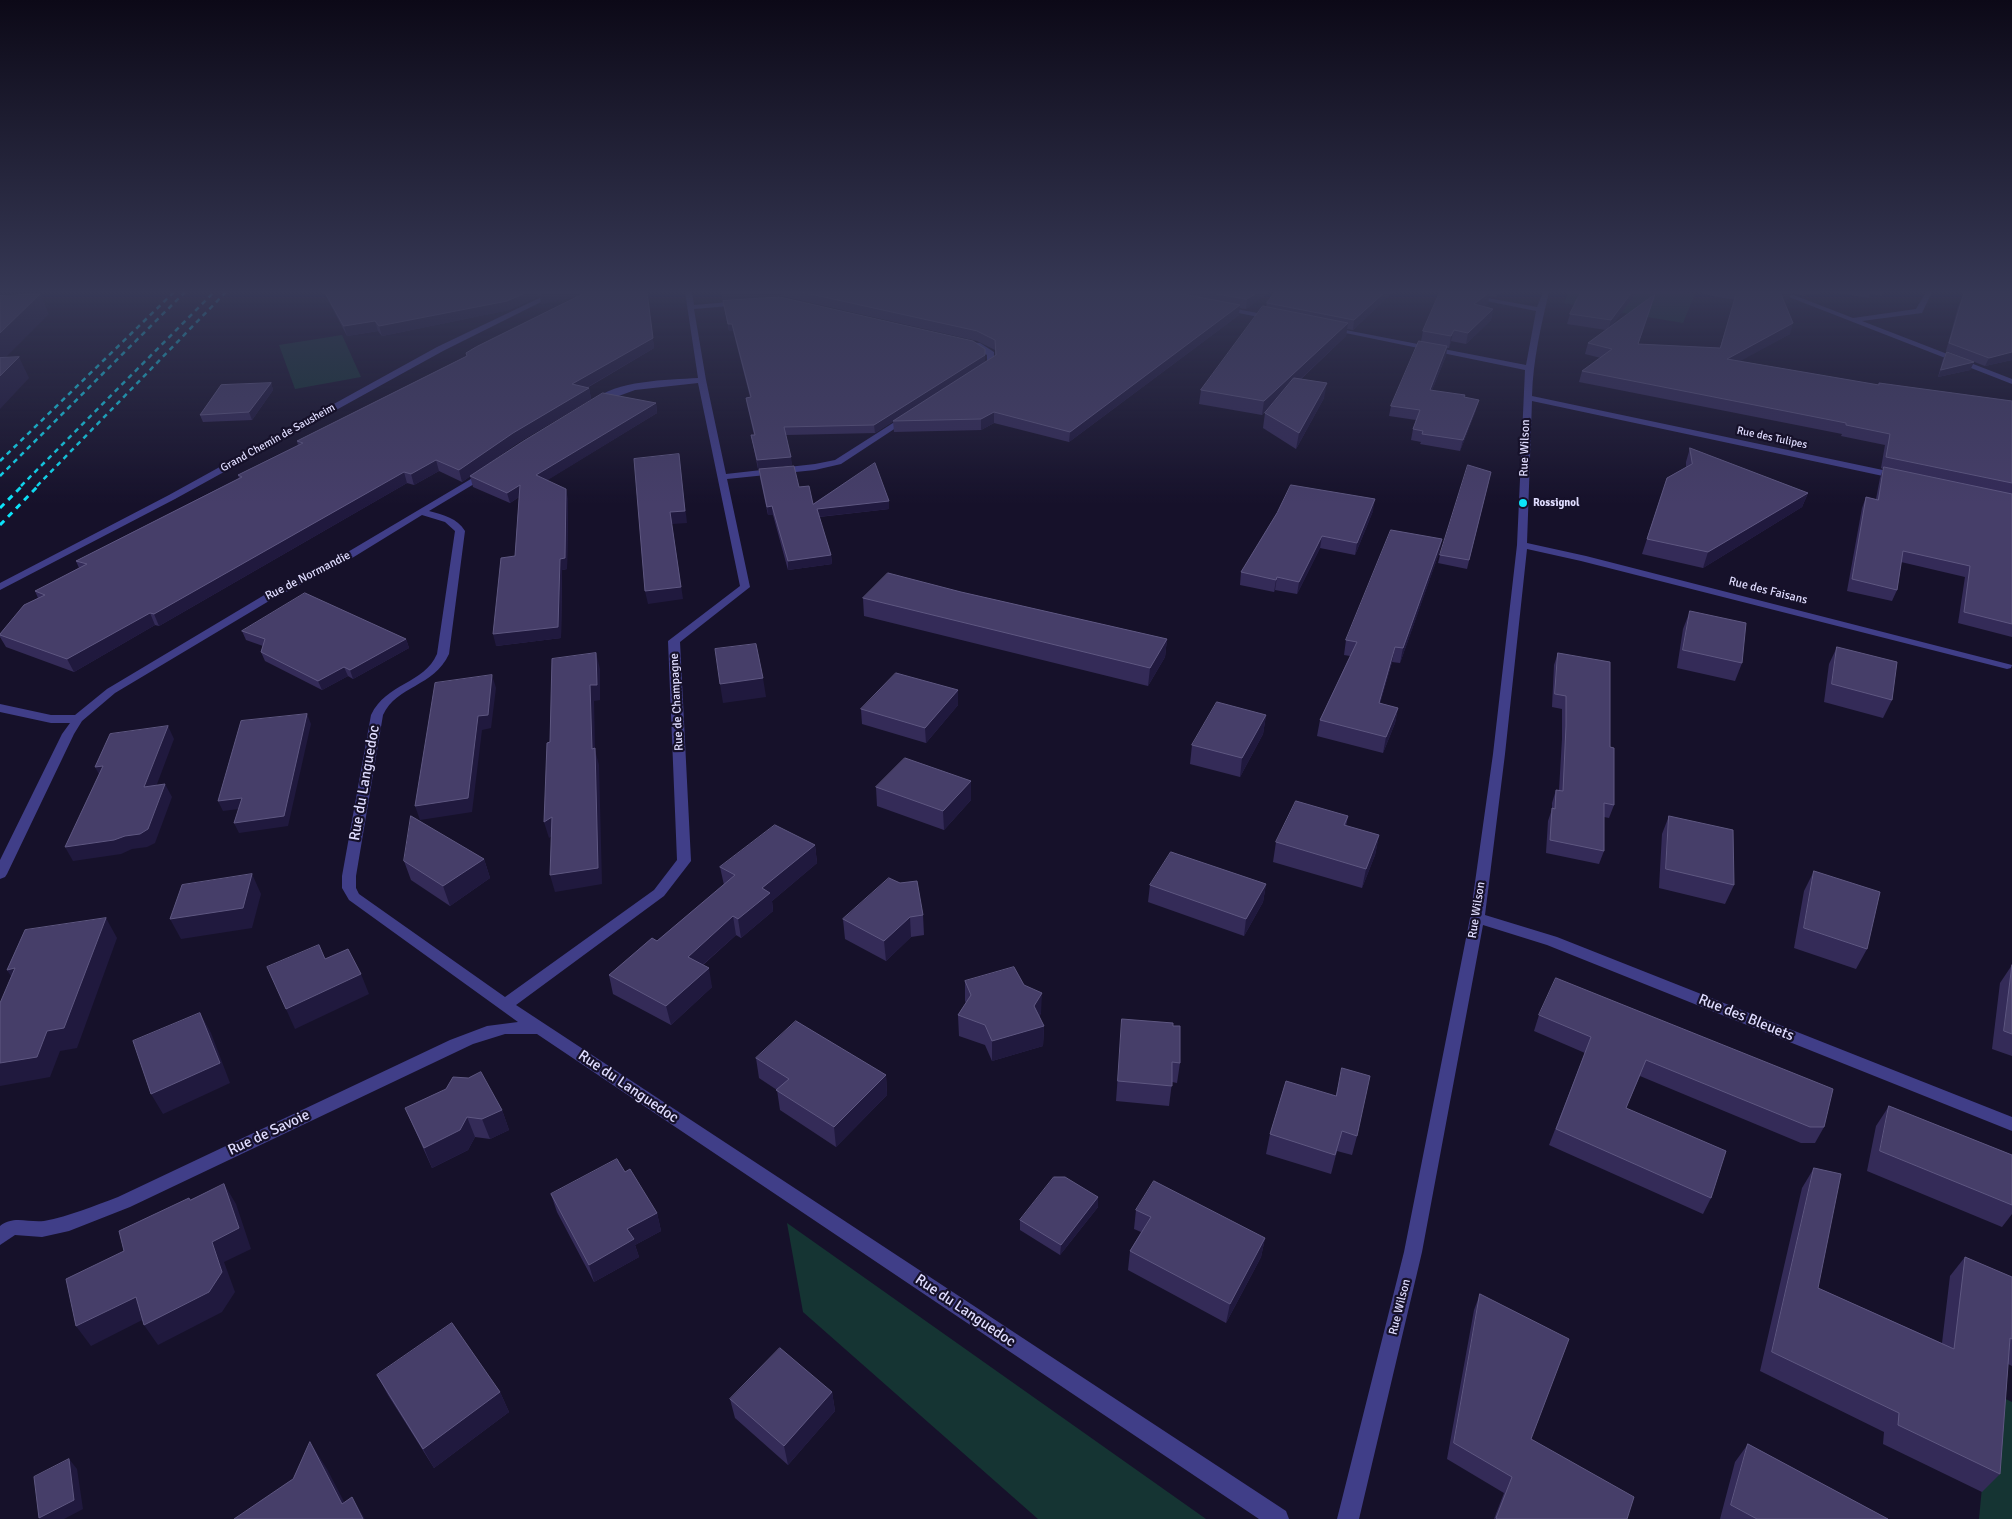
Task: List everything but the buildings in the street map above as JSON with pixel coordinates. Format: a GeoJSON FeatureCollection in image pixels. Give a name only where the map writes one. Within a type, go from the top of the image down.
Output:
{"type":"FeatureCollection","features":[{"type":"Feature","properties":{"kind":"street","name":"Grand Chemin de Sausheim"},"geometry":{"type":"LineString","coordinates":[[0,587],[172,497],[415,363]]}},
{"type":"Feature","properties":{"kind":"street","name":"Rue de Champagne"},"geometry":{"type":"LineString","coordinates":[[505,1006],[659,893],[684,861],[674,641],[745,588],[699,363]]}},
{"type":"Feature","properties":{"kind":"street"},"geometry":{"type":"LineString","coordinates":[[975,374],[991,363]]}},
{"type":"Feature","properties":{"kind":"street"},"geometry":{"type":"LineString","coordinates":[[1503,363],[1529,368]]}},
{"type":"Feature","properties":{"kind":"street","name":"Rue Wilson"},"geometry":{"type":"LineString","coordinates":[[1348,1519],[1413,1252],[1477,918],[1499,754],[1522,545],[1530,363]]}},
{"type":"Feature","properties":{"kind":"street"},"geometry":{"type":"LineString","coordinates":[[1963,363],[2012,382]]}},
{"type":"Feature","properties":{"kind":"street"},"geometry":{"type":"LineString","coordinates":[[585,409],[602,399],[626,390],[702,380]]}},
{"type":"Feature","properties":{"kind":"street","name":"Rue des Tulipes"},"geometry":{"type":"LineString","coordinates":[[1527,397],[1905,478]]}},
{"type":"Feature","properties":{"kind":"street"},"geometry":{"type":"LineString","coordinates":[[721,477],[815,468],[838,462],[918,410]]}},
{"type":"Feature","properties":{"kind":"street","name":"Rue de Normandie"},"geometry":{"type":"LineString","coordinates":[[0,874],[60,750],[78,719],[111,691],[270,596],[340,561],[494,467]]}},
{"type":"Feature","properties":{"kind":"street","name":"Rue du Languedoc"},"geometry":{"type":"LineString","coordinates":[[421,512],[452,522],[458,526],[460,531],[443,654],[437,668],[388,698],[380,709],[375,722],[349,876],[349,888],[354,897],[505,1006],[1278,1519]]}},
{"type":"Feature","properties":{"kind":"street","name":"Rue des Faisans"},"geometry":{"type":"LineString","coordinates":[[1522,545],[1582,558],[2007,666]]}},
{"type":"Feature","properties":{"kind":"street"},"geometry":{"type":"LineString","coordinates":[[0,708],[51,719],[78,719]]}},
{"type":"Feature","properties":{"kind":"street","name":"Rue des Bleuets"},"geometry":{"type":"LineString","coordinates":[[1477,918],[1552,941],[2012,1124]]}},
{"type":"Feature","properties":{"kind":"street","name":"Rue de Savoie"},"geometry":{"type":"LineString","coordinates":[[4,1229],[42,1229],[95,1214],[456,1044],[486,1032],[503,1028],[539,1028]]}},
{"type":"Feature","properties":{"kind":"green space"},"geometry":{"type":"Polygon","coordinates":[[[286,363],[355,363],[361,377],[295,389],[286,363]]]}},
{"type":"Feature","properties":{"kind":"green space"},"geometry":{"type":"Polygon","coordinates":[[[787,1223],[1206,1519],[1038,1519],[803,1312],[787,1223]]]}},
{"type":"Feature","properties":{"kind":"green space"},"geometry":{"type":"Polygon","coordinates":[[[1991,1392],[2012,1402],[2012,1519],[1979,1519],[1991,1392]]]}},
{"type":"Feature","properties":{"kind":"railway"},"geometry":{"type":"LineString","coordinates":[[0,461],[101,363]]}},
{"type":"Feature","properties":{"kind":"railway"},"geometry":{"type":"LineString","coordinates":[[0,476],[114,363]]}},
{"type":"Feature","properties":{"kind":"railway"},"geometry":{"type":"LineString","coordinates":[[21,486],[143,363]]}},
{"type":"Feature","properties":{"kind":"railway"},"geometry":{"type":"LineString","coordinates":[[37,486],[157,363]]}},
{"type":"Feature","properties":{"kind":"railway"},"geometry":{"type":"LineString","coordinates":[[0,508],[23,485]]}},
{"type":"Feature","properties":{"kind":"railway"},"geometry":{"type":"LineString","coordinates":[[0,525],[39,485]]}},
{"type":"Feature","properties":{"kind":"place","name":"Rossignol"},"geometry":{"type":"Point","coordinates":[1523,503]}}]}
